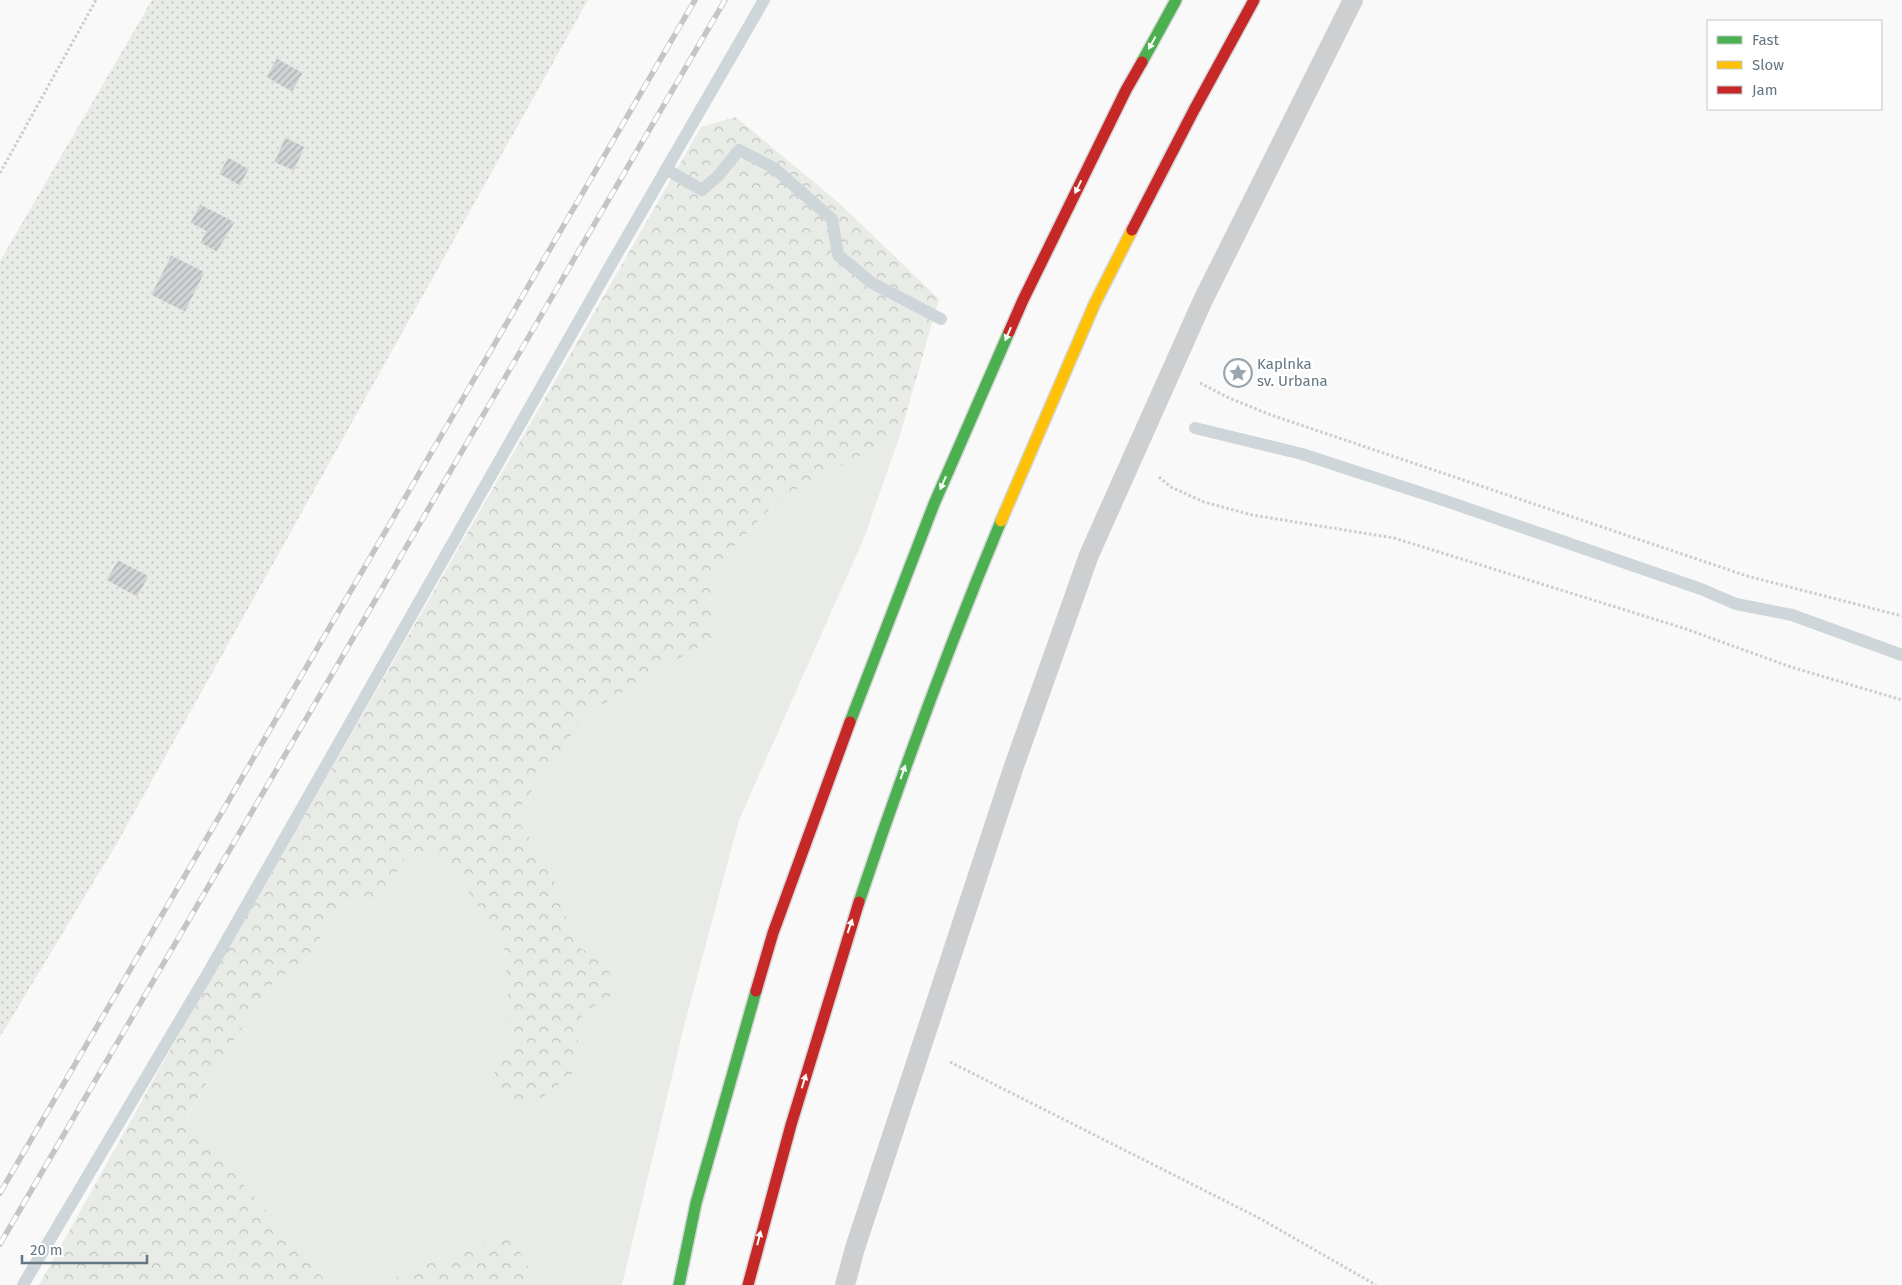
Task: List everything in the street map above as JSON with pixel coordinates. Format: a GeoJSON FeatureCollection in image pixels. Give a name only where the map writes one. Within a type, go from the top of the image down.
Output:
{"type":"FeatureCollection","features":[{"type":"Feature","properties":{"kind":"main road"},"geometry":{"type":"LineString","coordinates":[[679,1285],[696,1203],[773,933],[838,755],[934,504],[1023,300],[1126,90],[1176,0]]}},
{"type":"Feature","properties":{"kind":"main road"},"geometry":{"type":"LineString","coordinates":[[748,1285],[768,1206],[846,937],[946,655],[998,525],[1091,312],[1195,105],[1254,0]]}},
{"type":"Feature","properties":{"kind":"lane"},"geometry":{"type":"LineString","coordinates":[[845,1285],[855,1248],[1012,769],[1089,555],[1203,300],[1353,0]]}},
{"type":"Feature","properties":{"kind":"path"},"geometry":{"type":"LineString","coordinates":[[0,173],[96,0]]}},
{"type":"Feature","properties":{"kind":"path"},"geometry":{"type":"LineString","coordinates":[[1173,369],[1229,398],[1272,415],[1747,576],[1902,616]]}},
{"type":"Feature","properties":{"kind":"path"},"geometry":{"type":"LineString","coordinates":[[1134,456],[1171,487],[1204,502],[1252,515],[1394,538],[1686,629],[1791,667],[1902,700]]}},
{"type":"Feature","properties":{"kind":"path"},"geometry":{"type":"LineString","coordinates":[[921,1047],[1259,1218],[1376,1285]]}},
{"type":"Feature","properties":{"kind":"green space"},"geometry":{"type":"Polygon","coordinates":[[[152,0],[588,0],[117,843],[0,1037],[0,261],[152,0]]]}},
{"type":"Feature","properties":{"kind":"green space"},"geometry":{"type":"Polygon","coordinates":[[[736,117],[840,204],[939,299],[900,435],[779,499],[709,573],[715,637],[586,714],[514,816],[548,863],[576,946],[607,962],[614,994],[582,1013],[574,1072],[543,1097],[512,1106],[492,1068],[512,1043],[504,946],[449,863],[409,850],[380,902],[340,904],[307,961],[276,979],[224,1054],[186,1117],[329,1285],[39,1285],[183,1027],[701,127],[736,117]]]}},
{"type":"Feature","properties":{"kind":"green space"},"geometry":{"type":"Polygon","coordinates":[[[900,435],[864,538],[739,820],[684,1026],[622,1285],[539,1285],[511,1236],[403,1270],[390,1285],[329,1285],[186,1118],[224,1054],[276,979],[307,961],[340,904],[380,902],[409,850],[449,863],[504,946],[512,1044],[574,1072],[582,1013],[576,946],[548,863],[513,816],[586,713],[715,637],[709,573],[779,499],[900,435]]]}},
{"type":"Feature","properties":{"kind":"green space"},"geometry":{"type":"Polygon","coordinates":[[[511,1236],[539,1285],[390,1285],[403,1270],[511,1236]]]}},
{"type":"Feature","properties":{"kind":"building"},"geometry":{"type":"Polygon","coordinates":[[[277,58],[303,73],[292,92],[266,77],[277,58]]]}},
{"type":"Feature","properties":{"kind":"building"},"geometry":{"type":"Polygon","coordinates":[[[285,137],[305,147],[294,171],[274,162],[285,137]]]}},
{"type":"Feature","properties":{"kind":"building"},"geometry":{"type":"Polygon","coordinates":[[[228,157],[249,169],[240,186],[219,174],[228,157]]]}},
{"type":"Feature","properties":{"kind":"building"},"geometry":{"type":"Polygon","coordinates":[[[200,204],[235,222],[217,252],[200,243],[206,231],[190,223],[200,204]]]}},
{"type":"Feature","properties":{"kind":"building"},"geometry":{"type":"Polygon","coordinates":[[[171,255],[205,272],[185,312],[151,295],[171,255]]]}},
{"type":"Feature","properties":{"kind":"building"},"geometry":{"type":"Polygon","coordinates":[[[118,560],[149,576],[137,597],[106,580],[118,560]]]}},
{"type":"Feature","properties":{"kind":"waterway"},"geometry":{"type":"LineString","coordinates":[[23,1285],[208,973],[613,261],[764,0]]}},
{"type":"Feature","properties":{"kind":"waterway"},"geometry":{"type":"LineString","coordinates":[[666,169],[702,190],[718,176],[739,150],[774,168],[832,219],[838,255],[872,283],[941,319]]}},
{"type":"Feature","properties":{"kind":"waterway"},"geometry":{"type":"LineString","coordinates":[[1195,428],[1302,454],[1443,500],[1701,589],[1736,604],[1792,615],[1902,655]]}},
{"type":"Feature","properties":{"kind":"railway"},"geometry":{"type":"LineString","coordinates":[[0,1193],[695,0]]}},
{"type":"Feature","properties":{"kind":"railway"},"geometry":{"type":"LineString","coordinates":[[0,1244],[725,0]]}},
{"type":"Feature","properties":{"kind":"traffic: fast"},"geometry":{"type":"LineString","coordinates":[[1142,62],[1176,0]]}},
{"type":"Feature","properties":{"kind":"traffic: fast"},"geometry":{"type":"LineString","coordinates":[[850,722],[934,504],[1009,332]]}},
{"type":"Feature","properties":{"kind":"traffic: fast"},"geometry":{"type":"LineString","coordinates":[[859,902],[927,710],[1001,521]]}},
{"type":"Feature","properties":{"kind":"traffic: fast"},"geometry":{"type":"LineString","coordinates":[[679,1285],[696,1203],[756,991]]}},
{"type":"Feature","properties":{"kind":"traffic: slow"},"geometry":{"type":"LineString","coordinates":[[1001,521],[1095,303],[1132,230]]}},
{"type":"Feature","properties":{"kind":"traffic: jam"},"geometry":{"type":"LineString","coordinates":[[1132,230],[1254,0]]}},
{"type":"Feature","properties":{"kind":"traffic: jam"},"geometry":{"type":"LineString","coordinates":[[1009,332],[1126,90],[1142,62]]}},
{"type":"Feature","properties":{"kind":"traffic: jam"},"geometry":{"type":"LineString","coordinates":[[756,991],[773,933],[850,722]]}},
{"type":"Feature","properties":{"kind":"traffic: jam"},"geometry":{"type":"LineString","coordinates":[[748,1285],[791,1125],[859,902]]}},
{"type":"Feature","properties":{"kind":"place","name":"Kaplnka sv. Urbana"},"geometry":{"type":"Point","coordinates":[1238,373]}}]}
